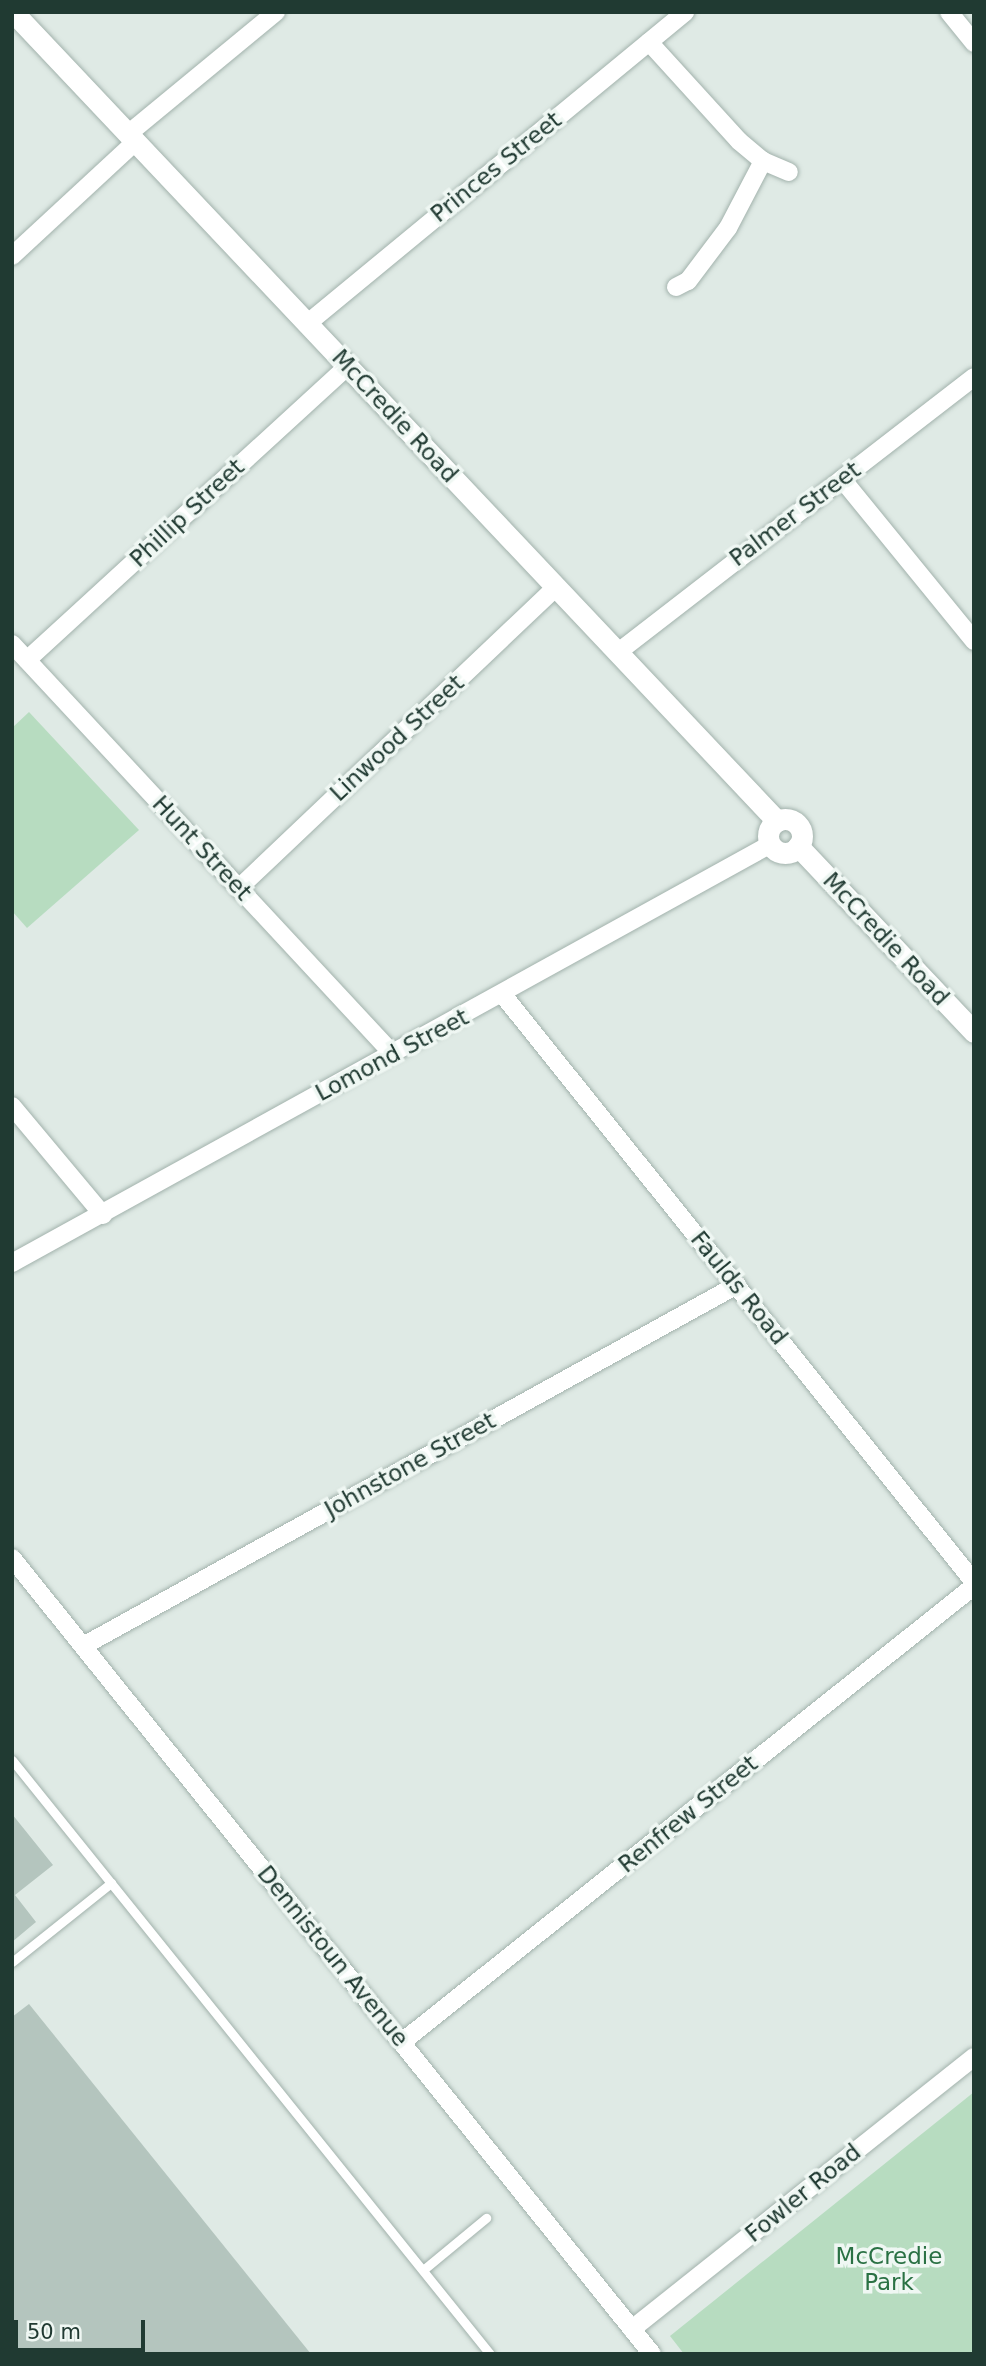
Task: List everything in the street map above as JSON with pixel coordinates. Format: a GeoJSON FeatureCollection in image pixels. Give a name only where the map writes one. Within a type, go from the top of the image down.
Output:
{"type":"FeatureCollection","features":[{"type":"Feature","properties":{"kind":"main road","name":"McCredie Road"},"geometry":{"type":"LineString","coordinates":[[20,14],[131,138],[777,821]]}},
{"type":"Feature","properties":{"kind":"main road"},"geometry":{"type":"LineString","coordinates":[[789,820],[798,825],[799,846],[784,853],[771,844],[768,832],[777,821],[789,820]]}},
{"type":"Feature","properties":{"kind":"main road","name":"McCredie Road"},"geometry":{"type":"LineString","coordinates":[[799,846],[974,1032]]}},
{"type":"Feature","properties":{"kind":"street"},"geometry":{"type":"LineString","coordinates":[[12,256],[131,138],[276,12]]}},
{"type":"Feature","properties":{"kind":"street","name":"Princes Street"},"geometry":{"type":"LineString","coordinates":[[308,323],[685,12]]}},
{"type":"Feature","properties":{"kind":"street"},"geometry":{"type":"LineString","coordinates":[[949,12],[974,43]]}},
{"type":"Feature","properties":{"kind":"street"},"geometry":{"type":"LineString","coordinates":[[649,42],[718,119],[763,160],[789,172]]}},
{"type":"Feature","properties":{"kind":"street"},"geometry":{"type":"LineString","coordinates":[[676,288],[688,281],[727,228],[763,160]]}},
{"type":"Feature","properties":{"kind":"street","name":"Phillip Street"},"geometry":{"type":"LineString","coordinates":[[27,660],[348,366]]}},
{"type":"Feature","properties":{"kind":"street","name":"Palmer Street"},"geometry":{"type":"LineString","coordinates":[[617,653],[974,377]]}},
{"type":"Feature","properties":{"kind":"street"},"geometry":{"type":"LineString","coordinates":[[842,479],[974,641]]}},
{"type":"Feature","properties":{"kind":"street","name":"Linwood Street"},"geometry":{"type":"LineString","coordinates":[[239,888],[555,588]]}},
{"type":"Feature","properties":{"kind":"street","name":"Hunt Street"},"geometry":{"type":"LineString","coordinates":[[12,644],[392,1053]]}},
{"type":"Feature","properties":{"kind":"street","name":"Lomond Street"},"geometry":{"type":"LineString","coordinates":[[12,1263],[392,1053],[503,995],[771,844]]}},
{"type":"Feature","properties":{"kind":"street","name":"Faulds Road"},"geometry":{"type":"LineString","coordinates":[[503,995],[974,1584]]}},
{"type":"Feature","properties":{"kind":"street"},"geometry":{"type":"LineString","coordinates":[[12,1106],[103,1215]]}},
{"type":"Feature","properties":{"kind":"street","name":"Johnstone Street"},"geometry":{"type":"LineString","coordinates":[[83,1646],[737,1285]]}},
{"type":"Feature","properties":{"kind":"street","name":"Dennistoun Avenue"},"geometry":{"type":"LineString","coordinates":[[12,1558],[652,2354]]}},
{"type":"Feature","properties":{"kind":"street","name":"Renfrew Street"},"geometry":{"type":"LineString","coordinates":[[402,2042],[974,1584]]}},
{"type":"Feature","properties":{"kind":"street","name":"Fowler Road"},"geometry":{"type":"LineString","coordinates":[[632,2329],[974,2057]]}},
{"type":"Feature","properties":{"kind":"lane"},"geometry":{"type":"LineString","coordinates":[[12,1760],[490,2354]]}},
{"type":"Feature","properties":{"kind":"lane"},"geometry":{"type":"LineString","coordinates":[[12,1962],[111,1883]]}},
{"type":"Feature","properties":{"kind":"lane"},"geometry":{"type":"LineString","coordinates":[[423,2270],[486,2218]]}},
{"type":"Feature","properties":{"kind":"green space"},"geometry":{"type":"Polygon","coordinates":[[[29,712],[139,830],[27,928],[12,911],[12,728],[29,712]]]}},
{"type":"Feature","properties":{"kind":"green space","name":"McCredie Park"},"geometry":{"type":"Polygon","coordinates":[[[974,2092],[974,2354],[684,2354],[670,2336],[974,2092]]]}},
{"type":"Feature","properties":{"kind":"building"},"geometry":{"type":"Polygon","coordinates":[[[12,1814],[53,1865],[15,1895],[36,1922],[12,1942],[12,1814]]]}},
{"type":"Feature","properties":{"kind":"building"},"geometry":{"type":"Polygon","coordinates":[[[29,2004],[311,2354],[12,2354],[12,2017],[29,2004]]]}}]}
